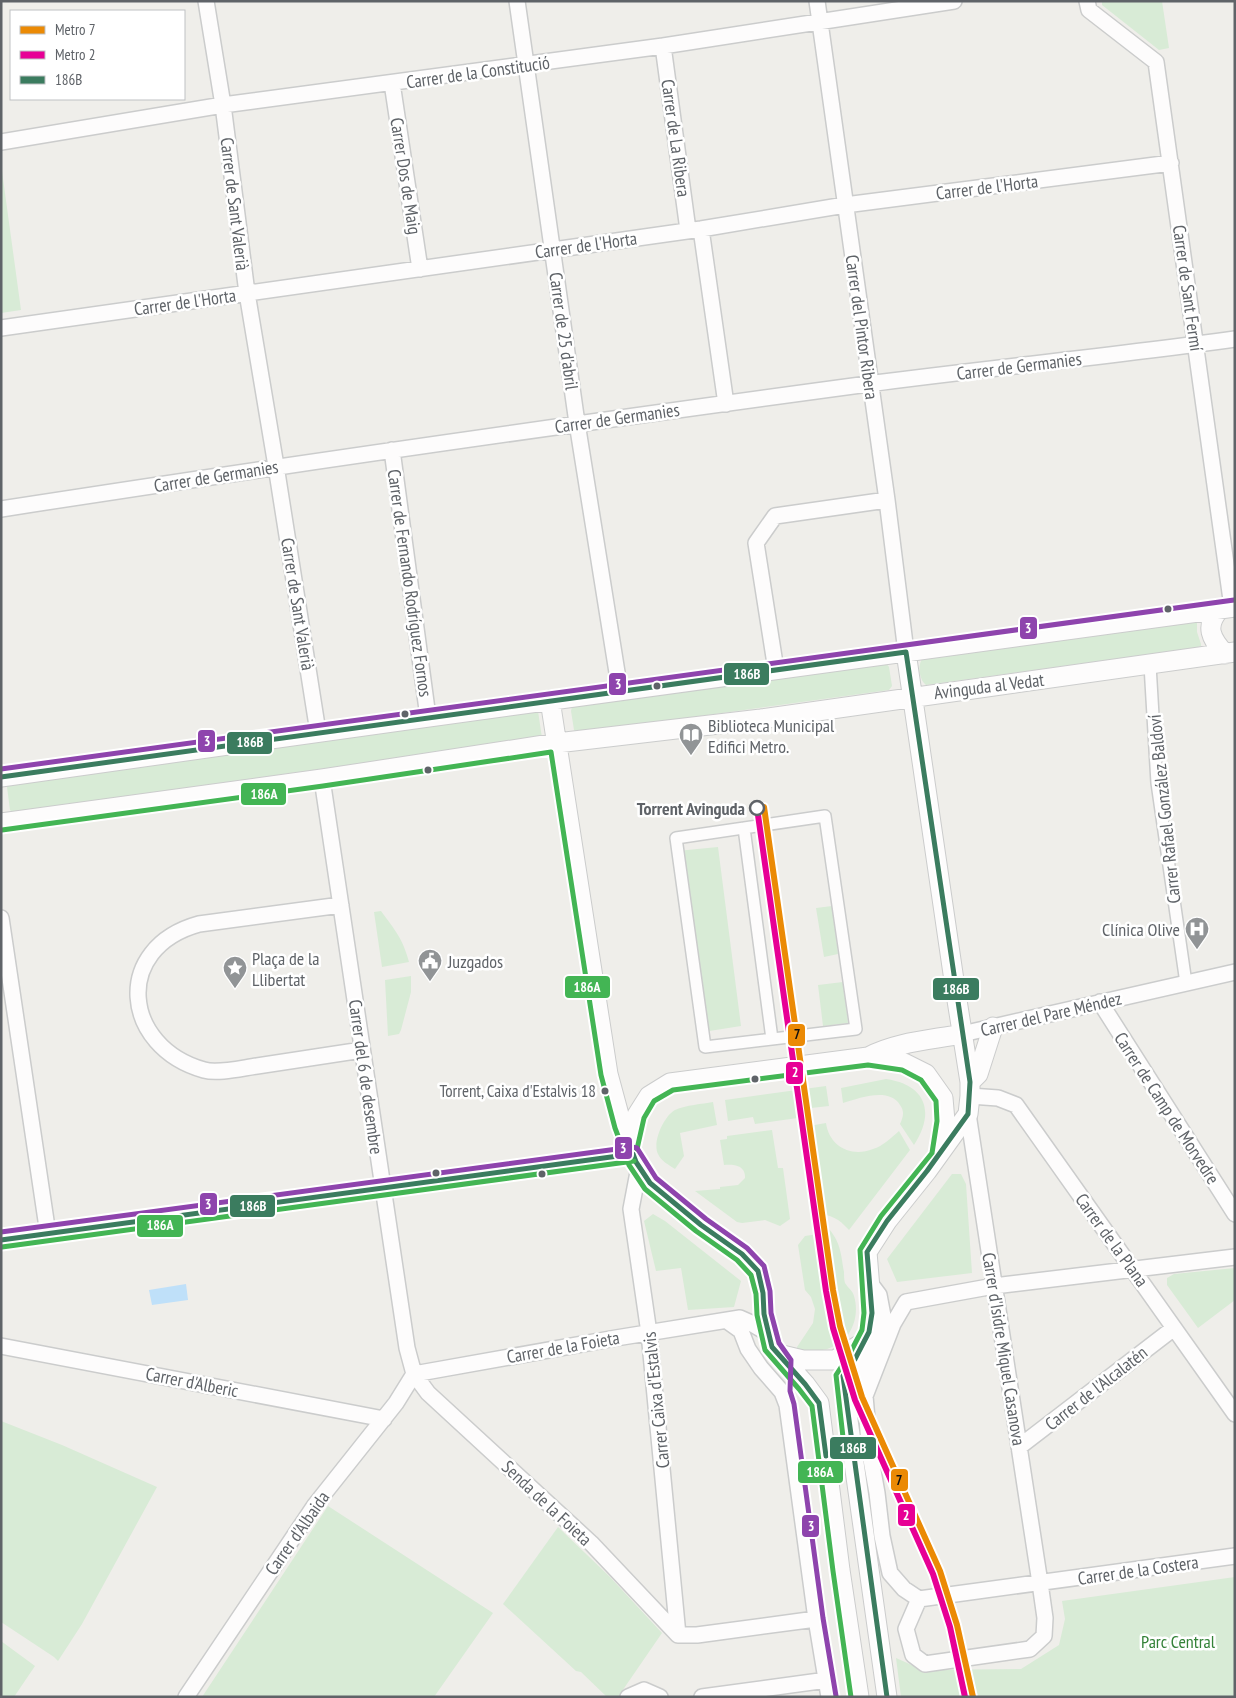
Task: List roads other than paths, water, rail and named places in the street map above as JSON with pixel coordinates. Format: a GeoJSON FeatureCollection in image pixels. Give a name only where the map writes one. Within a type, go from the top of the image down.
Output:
{"type":"FeatureCollection","features":[{"type":"Feature","properties":{"kind":"street","name":"Carrer de Sant Valerià"},"geometry":{"type":"LineString","coordinates":[[206,1],[223,105],[247,293],[318,732]]}},
{"type":"Feature","properties":{"kind":"street","name":"Carrer de 25 d'abril"},"geometry":{"type":"LineString","coordinates":[[518,1],[577,424],[620,690]]}},
{"type":"Feature","properties":{"kind":"street","name":"Carrer del Pintor Ribera"},"geometry":{"type":"LineString","coordinates":[[817,1],[887,500],[906,652]]}},
{"type":"Feature","properties":{"kind":"street","name":"Carrer de la Constitució"},"geometry":{"type":"LineString","coordinates":[[1,142],[223,105],[663,46],[954,1]]}},
{"type":"Feature","properties":{"kind":"street","name":"Carrer de Sant Fermí"},"geometry":{"type":"LineString","coordinates":[[1087,1],[1089,10],[1156,62],[1196,345],[1229,608]]}},
{"type":"Feature","properties":{"kind":"street","name":"Carrer de La Ribera"},"geometry":{"type":"LineString","coordinates":[[663,46],[726,404]]}},
{"type":"Feature","properties":{"kind":"street","name":"Carrer Dos de Maig"},"geometry":{"type":"LineString","coordinates":[[392,83],[420,269]]}},
{"type":"Feature","properties":{"kind":"street","name":"Carrer de l'Horta"},"geometry":{"type":"LineString","coordinates":[[1,328],[695,230],[845,206],[1171,163]]}},
{"type":"Feature","properties":{"kind":"street","name":"Carrer de Germanies"},"geometry":{"type":"LineString","coordinates":[[1,508],[276,466],[577,424],[870,384],[1235,339]]}},
{"type":"Feature","properties":{"kind":"street","name":"Carrer de Fernando Rodríguez Fornos"},"geometry":{"type":"LineString","coordinates":[[392,450],[428,717]]}},
{"type":"Feature","properties":{"kind":"street"},"geometry":{"type":"LineString","coordinates":[[776,670],[756,543],[775,516],[887,500]]}},
{"type":"Feature","properties":{"kind":"street"},"geometry":{"type":"LineString","coordinates":[[1,777],[620,690],[1229,608]]}},
{"type":"Feature","properties":{"kind":"street"},"geometry":{"type":"LineString","coordinates":[[1229,608],[1214,615],[1211,631],[1212,638],[1230,653]]}},
{"type":"Feature","properties":{"kind":"street"},"geometry":{"type":"LineString","coordinates":[[906,652],[962,1034],[969,1097]]}},
{"type":"Feature","properties":{"kind":"street","name":"Avinguda al Vedat"},"geometry":{"type":"LineString","coordinates":[[1,823],[557,743],[761,719],[913,696],[1230,653]]}},
{"type":"Feature","properties":{"kind":"street","name":"Carrer Rafael González Baldoví"},"geometry":{"type":"LineString","coordinates":[[1150,665],[1157,783],[1186,983]]}},
{"type":"Feature","properties":{"kind":"street"},"geometry":{"type":"LineString","coordinates":[[550,700],[609,1080],[622,1126],[634,1156],[650,1183],[701,1225],[742,1254],[758,1271],[764,1293],[764,1314],[772,1347],[820,1404],[840,1570],[858,1697]]}},
{"type":"Feature","properties":{"kind":"street","name":"Carrer del 6 de desembre"},"geometry":{"type":"LineString","coordinates":[[322,778],[382,1187],[407,1348],[414,1374]]}},
{"type":"Feature","properties":{"kind":"street"},"geometry":{"type":"LineString","coordinates":[[825,816],[856,1029],[705,1047],[676,838],[744,828],[825,816]]}},
{"type":"Feature","properties":{"kind":"street"},"geometry":{"type":"LineString","coordinates":[[744,828],[772,1039]]}},
{"type":"Feature","properties":{"kind":"street"},"geometry":{"type":"LineString","coordinates":[[341,905],[186,927],[163,942],[151,953],[144,966],[139,981],[140,1014],[150,1034],[167,1053],[185,1064],[206,1071],[234,1070],[362,1050]]}},
{"type":"Feature","properties":{"kind":"street"},"geometry":{"type":"LineString","coordinates":[[1,918],[8,1014],[48,1234]]}},
{"type":"Feature","properties":{"kind":"street","name":"Carrer del Pare Méndez"},"geometry":{"type":"LineString","coordinates":[[868,1057],[894,1046],[962,1034],[1235,972]]}},
{"type":"Feature","properties":{"kind":"street","name":"Carrer de Camp de Morvedre"},"geometry":{"type":"LineString","coordinates":[[1100,1002],[1235,1214]]}},
{"type":"Feature","properties":{"kind":"street"},"geometry":{"type":"LineString","coordinates":[[887,1697],[843,1376],[855,1359],[869,1332],[872,1313],[867,1252],[887,1221],[939,1156],[969,1097],[993,1027]]}},
{"type":"Feature","properties":{"kind":"street","name":"Carrer del Pare Méndez"},"geometry":{"type":"LineString","coordinates":[[634,1156],[637,1115],[649,1096],[670,1084],[868,1057],[904,1063],[926,1074],[943,1098],[945,1121],[939,1156]]}},
{"type":"Feature","properties":{"kind":"street","name":"Carrer de la Plana"},"geometry":{"type":"LineString","coordinates":[[969,1097],[998,1098],[1016,1105],[1235,1414]]}},
{"type":"Feature","properties":{"kind":"street","name":"Carrer d'Isidre Miquel Casanova"},"geometry":{"type":"LineString","coordinates":[[969,1097],[994,1286],[1040,1583]]}},
{"type":"Feature","properties":{"kind":"street"},"geometry":{"type":"LineString","coordinates":[[1,1240],[382,1187],[634,1156]]}},
{"type":"Feature","properties":{"kind":"street","name":"Carrer Caixa d'Estalvis"},"geometry":{"type":"LineString","coordinates":[[634,1156],[631,1209],[649,1332],[678,1635]]}},
{"type":"Feature","properties":{"kind":"street"},"geometry":{"type":"LineString","coordinates":[[865,1396],[892,1324],[906,1302],[994,1286],[1235,1257]]}},
{"type":"Feature","properties":{"kind":"street"},"geometry":{"type":"LineString","coordinates":[[870,1282],[878,1295],[883,1316],[860,1370],[865,1396],[870,1454],[890,1573],[904,1589],[919,1599],[906,1629],[913,1655],[925,1664],[1030,1649],[1044,1636],[1045,1618],[1040,1583]]}},
{"type":"Feature","properties":{"kind":"street","name":"Carrer de la Foieta"},"geometry":{"type":"LineString","coordinates":[[414,1374],[649,1332],[740,1318],[769,1334]]}},
{"type":"Feature","properties":{"kind":"street"},"geometry":{"type":"LineString","coordinates":[[727,1321],[741,1331],[748,1349],[761,1368],[782,1392]]}},
{"type":"Feature","properties":{"kind":"street","name":"Carrer de l'Alcalatén"},"geometry":{"type":"LineString","coordinates":[[1018,1447],[1174,1328]]}},
{"type":"Feature","properties":{"kind":"street"},"geometry":{"type":"LineString","coordinates":[[781,1357],[803,1360],[835,1360],[863,1343]]}},
{"type":"Feature","properties":{"kind":"street","name":"Carrer d'Alberic"},"geometry":{"type":"LineString","coordinates":[[1,1346],[384,1419]]}},
{"type":"Feature","properties":{"kind":"street"},"geometry":{"type":"LineString","coordinates":[[781,1357],[782,1392],[787,1405],[816,1620],[829,1697]]}},
{"type":"Feature","properties":{"kind":"street","name":"Carrer d'Albaida"},"geometry":{"type":"LineString","coordinates":[[186,1697],[315,1505],[384,1419],[414,1374]]}},
{"type":"Feature","properties":{"kind":"street","name":"Senda de la Foieta"},"geometry":{"type":"LineString","coordinates":[[414,1374],[428,1393],[572,1525],[678,1635]]}},
{"type":"Feature","properties":{"kind":"street","name":"Carrer de la Costera"},"geometry":{"type":"LineString","coordinates":[[919,1599],[1235,1556]]}},
{"type":"Feature","properties":{"kind":"street"},"geometry":{"type":"LineString","coordinates":[[678,1635],[698,1635],[816,1620]]}},
{"type":"Feature","properties":{"kind":"street"},"geometry":{"type":"LineString","coordinates":[[702,1697],[827,1680]]}},
{"type":"Feature","properties":{"kind":"street"},"geometry":{"type":"LineString","coordinates":[[628,1697],[644,1690],[660,1697]]}},
{"type":"Feature","properties":{"kind":"water"},"geometry":{"type":"Polygon","coordinates":[[[186,1284],[188,1300],[152,1305],[149,1290],[186,1284]]]}},
{"type":"Feature","properties":{"kind":"metro line","name":"7"},"geometry":{"type":"LineString","coordinates":[[764,807],[833,1290],[840,1326],[862,1397],[940,1571],[957,1625],[973,1697]]}},
{"type":"Feature","properties":{"kind":"metro line","name":"2"},"geometry":{"type":"LineString","coordinates":[[757,808],[826,1291],[833,1328],[855,1400],[933,1574],[950,1627],[965,1697]]}},
{"type":"Feature","properties":{"kind":"place","name":"Biblioteca Municipal Edifici Metro."},"geometry":{"type":"Point","coordinates":[691,756]}},
{"type":"Feature","properties":{"kind":"place","name":"Torrent Avinguda"},"geometry":{"type":"Point","coordinates":[757,808]}},
{"type":"Feature","properties":{"kind":"place","name":"Clínica Olive"},"geometry":{"type":"Point","coordinates":[1197,950]}},
{"type":"Feature","properties":{"kind":"place","name":"Juzgados"},"geometry":{"type":"Point","coordinates":[430,982]}},
{"type":"Feature","properties":{"kind":"place","name":"Plaça de la Llibertat"},"geometry":{"type":"Point","coordinates":[235,989]}},
{"type":"Feature","properties":{"kind":"place","name":"Torrent, Caixa d'Estalvis 18"},"geometry":{"type":"Point","coordinates":[605,1091]}},
{"type":"Feature","properties":{"kind":"park label","name":"Parc Central"},"geometry":{"type":"Point","coordinates":[1178,1641]}}]}
